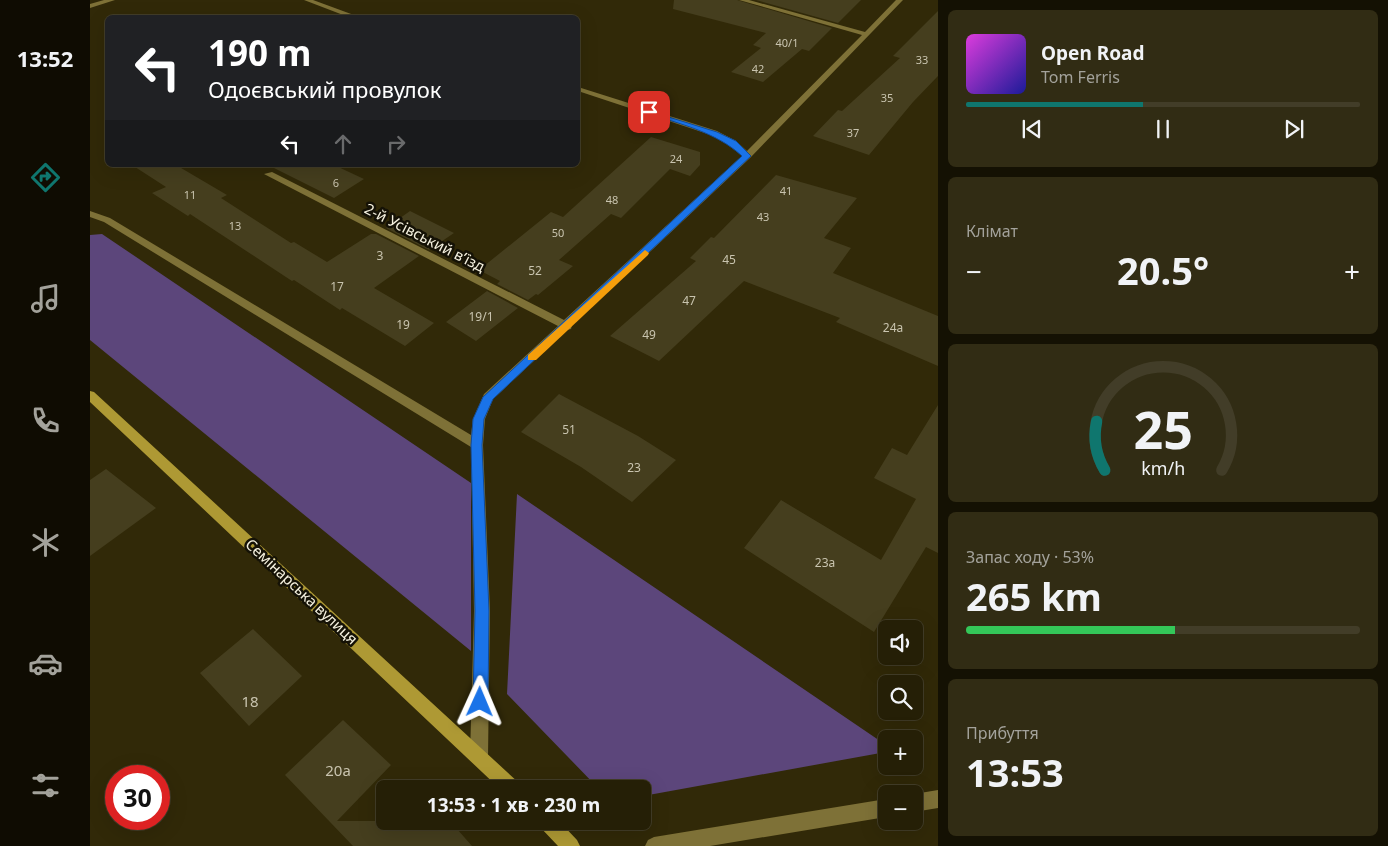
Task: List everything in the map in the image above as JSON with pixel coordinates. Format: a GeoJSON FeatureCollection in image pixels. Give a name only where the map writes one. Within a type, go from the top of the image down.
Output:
{"type":"FeatureCollection","features":[{"type":"Feature","properties":{"kind":"main road","name":"Семінарська вулиця"},"geometry":{"type":"LineString","coordinates":[[90,395],[504,780]]}},
{"type":"Feature","properties":{"kind":"main road"},"geometry":{"type":"LineString","coordinates":[[555,830],[571,846]]}},
{"type":"Feature","properties":{"kind":"street"},"geometry":{"type":"LineString","coordinates":[[90,6],[112,0]]}},
{"type":"Feature","properties":{"kind":"street"},"geometry":{"type":"LineString","coordinates":[[307,0],[350,15]]}},
{"type":"Feature","properties":{"kind":"street"},"geometry":{"type":"LineString","coordinates":[[742,0],[866,34]]}},
{"type":"Feature","properties":{"kind":"street"},"geometry":{"type":"LineString","coordinates":[[479,756],[482,611],[477,445],[479,419],[488,397],[567,326],[747,156],[900,0]]}},
{"type":"Feature","properties":{"kind":"street"},"geometry":{"type":"LineString","coordinates":[[580,89],[714,133],[733,143],[747,156]]}},
{"type":"Feature","properties":{"kind":"street","name":"2-й Усівський в’їзд"},"geometry":{"type":"LineString","coordinates":[[269,174],[567,326]]}},
{"type":"Feature","properties":{"kind":"street"},"geometry":{"type":"LineString","coordinates":[[90,214],[107,220],[477,445]]}},
{"type":"Feature","properties":{"kind":"street"},"geometry":{"type":"LineString","coordinates":[[923,802],[938,800]]}},
{"type":"Feature","properties":{"kind":"street"},"geometry":{"type":"LineString","coordinates":[[654,846],[878,809]]}},
{"type":"Feature","properties":{"kind":"shaded area"},"geometry":{"type":"Polygon","coordinates":[[[102,234],[471,483],[471,651],[90,340],[90,235],[102,234]]]}},
{"type":"Feature","properties":{"kind":"shaded area"},"geometry":{"type":"Polygon","coordinates":[[[517,494],[878,740],[878,753],[651,795],[651,780],[590,780],[507,694],[517,494]]]}},
{"type":"Feature","properties":{"kind":"building"},"geometry":{"type":"Polygon","coordinates":[[[674,0],[737,0],[832,28],[809,51],[802,49],[763,82],[731,72],[761,48],[753,45],[766,33],[673,9],[674,0]]]}},
{"type":"Feature","properties":{"kind":"building"},"geometry":{"type":"Polygon","coordinates":[[[756,0],[861,0],[838,23],[756,0]]]}},
{"type":"Feature","properties":{"kind":"building"},"geometry":{"type":"Polygon","coordinates":[[[938,11],[938,76],[913,102],[869,155],[813,136],[838,110],[842,111],[900,58],[893,56],[938,11]]]}},
{"type":"Feature","properties":{"kind":"building"},"geometry":{"type":"Polygon","coordinates":[[[651,137],[700,152],[700,165],[690,176],[670,169],[621,218],[611,214],[559,260],[573,266],[538,295],[536,294],[528,300],[497,284],[500,281],[479,270],[551,212],[563,217],[651,137]]]}},
{"type":"Feature","properties":{"kind":"building"},"geometry":{"type":"Polygon","coordinates":[[[135,167],[179,167],[227,195],[221,198],[291,243],[294,242],[327,262],[371,234],[376,234],[419,256],[374,288],[434,323],[405,346],[342,308],[340,310],[294,280],[292,281],[190,214],[188,216],[152,193],[166,187],[135,167]]]}},
{"type":"Feature","properties":{"kind":"building"},"geometry":{"type":"Polygon","coordinates":[[[272,167],[338,167],[364,179],[334,198],[272,167]]]}},
{"type":"Feature","properties":{"kind":"building"},"geometry":{"type":"Polygon","coordinates":[[[776,175],[857,198],[824,238],[851,248],[833,273],[938,316],[938,366],[836,322],[840,318],[744,281],[659,361],[610,336],[696,261],[690,258],[711,237],[714,238],[776,175]]]}},
{"type":"Feature","properties":{"kind":"building"},"geometry":{"type":"Polygon","coordinates":[[[410,211],[454,233],[429,250],[386,228],[410,211]]]}},
{"type":"Feature","properties":{"kind":"building"},"geometry":{"type":"Polygon","coordinates":[[[487,291],[518,308],[476,341],[446,322],[487,291]]]}},
{"type":"Feature","properties":{"kind":"building"},"geometry":{"type":"Polygon","coordinates":[[[559,394],[638,436],[676,460],[632,502],[581,467],[521,432],[559,394]]]}},
{"type":"Feature","properties":{"kind":"building"},"geometry":{"type":"Polygon","coordinates":[[[938,405],[938,553],[926,547],[881,620],[878,620],[878,625],[874,632],[744,548],[781,500],[881,560],[916,499],[874,478],[892,448],[907,455],[938,405]]]}},
{"type":"Feature","properties":{"kind":"building"},"geometry":{"type":"Polygon","coordinates":[[[106,469],[156,508],[90,556],[90,480],[106,469]]]}},
{"type":"Feature","properties":{"kind":"building"},"geometry":{"type":"Polygon","coordinates":[[[253,629],[302,676],[249,726],[200,673],[253,629]]]}},
{"type":"Feature","properties":{"kind":"building"},"geometry":{"type":"Polygon","coordinates":[[[343,720],[391,765],[337,821],[376,821],[376,830],[458,830],[472,846],[353,846],[285,775],[343,720]]]}},
{"type":"Feature","properties":{"kind":"slow traffic"},"geometry":{"type":"LineString","coordinates":[[532,358],[645,253]]}},
{"type":"Feature","properties":{"kind":"route"},"geometry":{"type":"LineString","coordinates":[[480,702],[482,611],[477,445],[479,419],[488,397],[567,326],[747,156],[733,143],[714,133],[649,112]]}}]}
